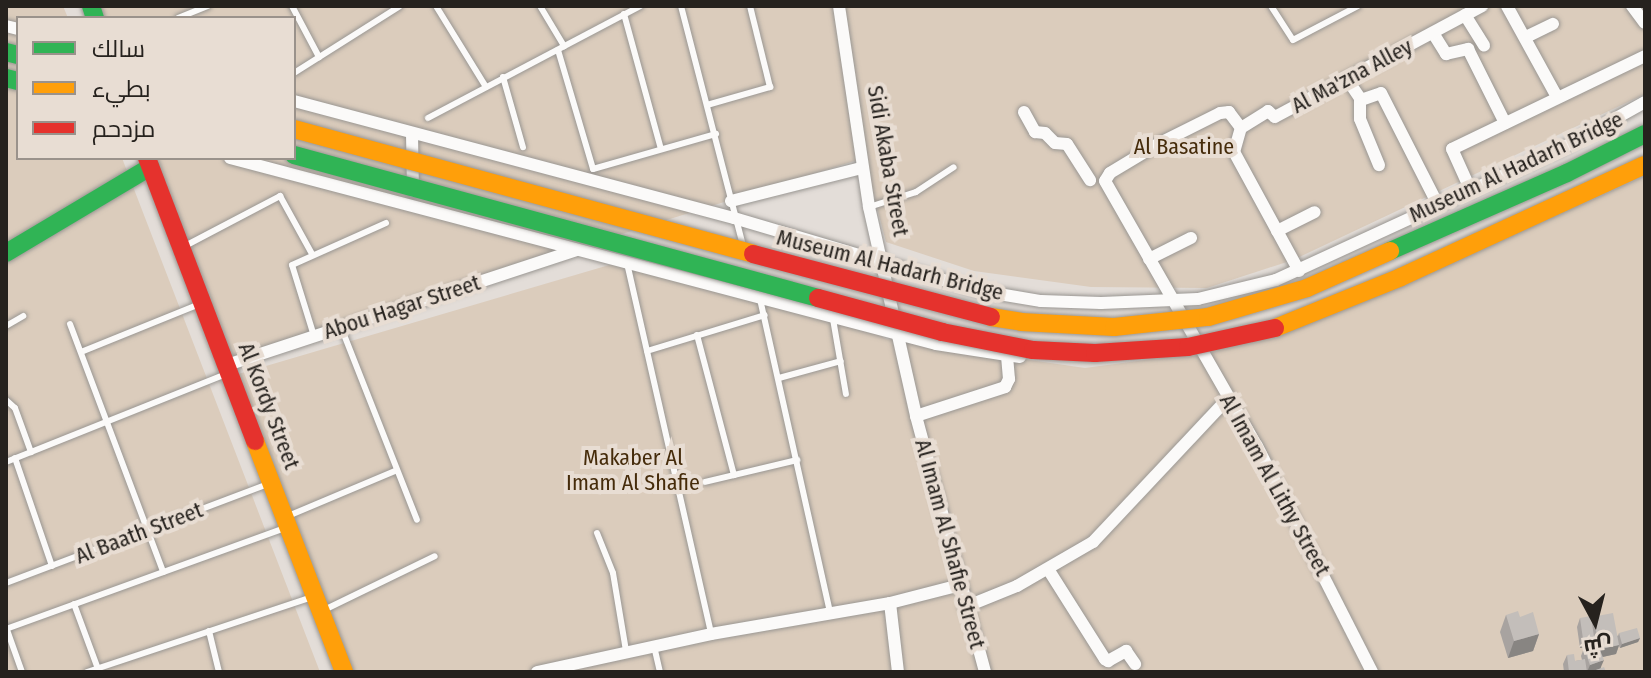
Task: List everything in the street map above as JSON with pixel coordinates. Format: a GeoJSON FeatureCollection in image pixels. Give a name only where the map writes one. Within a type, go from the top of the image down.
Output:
{"type":"FeatureCollection","features":[{"type":"Feature","properties":{"kind":"main road","name":"Museum Al Hadarh Bridge"},"geometry":{"type":"LineString","coordinates":[[296,130],[950,308],[1021,322],[1114,327],[1208,317],[1307,288],[1567,173],[1645,134]]}},
{"type":"Feature","properties":{"kind":"main road"},"geometry":{"type":"LineString","coordinates":[[296,156],[957,336],[1033,350],[1095,353],[1188,347],[1278,327],[1401,277],[1645,167]]}},
{"type":"Feature","properties":{"kind":"main road"},"geometry":{"type":"LineString","coordinates":[[6,253],[148,162]]}},
{"type":"Feature","properties":{"kind":"main road","name":"Al Kordy Street"},"geometry":{"type":"LineString","coordinates":[[148,162],[318,604],[339,671]]}},
{"type":"Feature","properties":{"kind":"street","name":"Sidi Akaba Street"},"geometry":{"type":"LineString","coordinates":[[839,6],[861,168],[916,416]]}},
{"type":"Feature","properties":{"kind":"street","name":"Al Ma'zna Alley"},"geometry":{"type":"LineString","coordinates":[[1241,128],[1268,111],[1275,117],[1482,6]]}},
{"type":"Feature","properties":{"kind":"street"},"geometry":{"type":"LineString","coordinates":[[1507,6],[1557,97]]}},
{"type":"Feature","properties":{"kind":"street"},"geometry":{"type":"LineString","coordinates":[[1632,6],[1645,23]]}},
{"type":"Feature","properties":{"kind":"street"},"geometry":{"type":"LineString","coordinates":[[1465,15],[1484,45]]}},
{"type":"Feature","properties":{"kind":"street"},"geometry":{"type":"LineString","coordinates":[[1526,37],[1553,24]]}},
{"type":"Feature","properties":{"kind":"street"},"geometry":{"type":"LineString","coordinates":[[1433,33],[1446,54],[1468,49],[1505,123]]}},
{"type":"Feature","properties":{"kind":"street"},"geometry":{"type":"LineString","coordinates":[[1471,191],[1452,149],[1645,56]]}},
{"type":"Feature","properties":{"kind":"street"},"geometry":{"type":"LineString","coordinates":[[1347,79],[1360,99],[1358,112],[1379,165]]}},
{"type":"Feature","properties":{"kind":"street"},"geometry":{"type":"LineString","coordinates":[[1360,99],[1381,93],[1438,205]]}},
{"type":"Feature","properties":{"kind":"street"},"geometry":{"type":"LineString","coordinates":[[296,102],[734,218],[1012,297],[1071,303],[1172,301],[1220,296],[1299,271],[1559,150],[1645,102]]}},
{"type":"Feature","properties":{"kind":"street"},"geometry":{"type":"LineString","coordinates":[[1024,112],[1035,132],[1045,133],[1055,143],[1067,144],[1085,182],[1105,181],[1110,173],[1151,148],[1220,113],[1229,112],[1241,128],[1234,152],[1299,271]]}},
{"type":"Feature","properties":{"kind":"street"},"geometry":{"type":"LineString","coordinates":[[398,202],[405,132]]}},
{"type":"Feature","properties":{"kind":"street"},"geometry":{"type":"LineString","coordinates":[[405,132],[414,207]]}},
{"type":"Feature","properties":{"kind":"street"},"geometry":{"type":"LineString","coordinates":[[238,160],[897,334],[1007,356],[1112,360],[1200,351],[1273,335],[1344,310],[1645,167]]}},
{"type":"Feature","properties":{"kind":"street"},"geometry":{"type":"LineString","coordinates":[[731,201],[861,168]]}},
{"type":"Feature","properties":{"kind":"street","name":"Al Imam Al Lithy Street"},"geometry":{"type":"LineString","coordinates":[[1105,181],[1304,533],[1372,672]]}},
{"type":"Feature","properties":{"kind":"street"},"geometry":{"type":"LineString","coordinates":[[1277,231],[1315,212]]}},
{"type":"Feature","properties":{"kind":"street"},"geometry":{"type":"LineString","coordinates":[[1149,259],[1191,238]]}},
{"type":"Feature","properties":{"kind":"street","name":"Abou Hagar Street"},"geometry":{"type":"LineString","coordinates":[[228,369],[314,336],[577,250]]}},
{"type":"Feature","properties":{"kind":"street"},"geometry":{"type":"LineString","coordinates":[[916,416],[1005,387],[1009,379],[1007,356]]}},
{"type":"Feature","properties":{"kind":"street"},"geometry":{"type":"LineString","coordinates":[[965,607],[1048,569],[1093,542],[1228,398]]}},
{"type":"Feature","properties":{"kind":"street","name":"Al Imam Al Shafie Street"},"geometry":{"type":"LineString","coordinates":[[916,416],[985,672]]}},
{"type":"Feature","properties":{"kind":"street"},"geometry":{"type":"LineString","coordinates":[[1048,569],[1105,659],[1108,661],[1126,651],[1135,664]]}},
{"type":"Feature","properties":{"kind":"street"},"geometry":{"type":"LineString","coordinates":[[543,671],[711,634],[890,603],[960,585]]}},
{"type":"Feature","properties":{"kind":"street"},"geometry":{"type":"LineString","coordinates":[[890,603],[898,672]]}},
{"type":"Feature","properties":{"kind":"lane"},"geometry":{"type":"LineString","coordinates":[[183,16],[208,6]]}},
{"type":"Feature","properties":{"kind":"lane"},"geometry":{"type":"LineString","coordinates":[[292,6],[319,57]]}},
{"type":"Feature","properties":{"kind":"lane"},"geometry":{"type":"LineString","coordinates":[[296,72],[400,6]]}},
{"type":"Feature","properties":{"kind":"lane"},"geometry":{"type":"LineString","coordinates":[[436,6],[486,87]]}},
{"type":"Feature","properties":{"kind":"lane"},"geometry":{"type":"LineString","coordinates":[[540,6],[561,48],[593,169],[716,134]]}},
{"type":"Feature","properties":{"kind":"lane"},"geometry":{"type":"LineString","coordinates":[[428,118],[640,6]]}},
{"type":"Feature","properties":{"kind":"lane"},"geometry":{"type":"LineString","coordinates":[[681,6],[716,134],[734,218],[747,258]]}},
{"type":"Feature","properties":{"kind":"lane"},"geometry":{"type":"LineString","coordinates":[[707,105],[770,87],[750,6]]}},
{"type":"Feature","properties":{"kind":"lane"},"geometry":{"type":"LineString","coordinates":[[1271,6],[1293,40],[1358,6]]}},
{"type":"Feature","properties":{"kind":"lane"},"geometry":{"type":"LineString","coordinates":[[624,14],[661,149]]}},
{"type":"Feature","properties":{"kind":"lane"},"geometry":{"type":"LineString","coordinates":[[503,77],[523,147]]}},
{"type":"Feature","properties":{"kind":"lane"},"geometry":{"type":"LineString","coordinates":[[869,207],[916,192],[954,167]]}},
{"type":"Feature","properties":{"kind":"lane"},"geometry":{"type":"LineString","coordinates":[[183,247],[280,196],[312,254]]}},
{"type":"Feature","properties":{"kind":"lane"},"geometry":{"type":"LineString","coordinates":[[314,336],[292,265],[386,223]]}},
{"type":"Feature","properties":{"kind":"lane"},"geometry":{"type":"LineString","coordinates":[[627,263],[711,634]]}},
{"type":"Feature","properties":{"kind":"lane"},"geometry":{"type":"LineString","coordinates":[[751,271],[765,315],[831,614]]}},
{"type":"Feature","properties":{"kind":"lane"},"geometry":{"type":"LineString","coordinates":[[81,352],[204,303]]}},
{"type":"Feature","properties":{"kind":"lane"},"geometry":{"type":"LineString","coordinates":[[647,351],[765,315]]}},
{"type":"Feature","properties":{"kind":"lane"},"geometry":{"type":"LineString","coordinates":[[6,326],[23,316]]}},
{"type":"Feature","properties":{"kind":"lane"},"geometry":{"type":"LineString","coordinates":[[833,317],[846,394]]}},
{"type":"Feature","properties":{"kind":"lane"},"geometry":{"type":"LineString","coordinates":[[70,324],[163,572]]}},
{"type":"Feature","properties":{"kind":"lane"},"geometry":{"type":"LineString","coordinates":[[341,327],[395,471],[417,520]]}},
{"type":"Feature","properties":{"kind":"lane"},"geometry":{"type":"LineString","coordinates":[[697,335],[734,475]]}},
{"type":"Feature","properties":{"kind":"lane"},"geometry":{"type":"LineString","coordinates":[[779,378],[841,361]]}},
{"type":"Feature","properties":{"kind":"lane"},"geometry":{"type":"LineString","coordinates":[[6,462],[107,423],[228,369]]}},
{"type":"Feature","properties":{"kind":"lane"},"geometry":{"type":"LineString","coordinates":[[6,400],[15,408],[31,452]]}},
{"type":"Feature","properties":{"kind":"lane"},"geometry":{"type":"LineString","coordinates":[[15,458],[52,566]]}},
{"type":"Feature","properties":{"kind":"lane"},"geometry":{"type":"LineString","coordinates":[[705,482],[797,460]]}},
{"type":"Feature","properties":{"kind":"lane"},"geometry":{"type":"LineString","coordinates":[[22,672],[6,628],[163,572],[287,522],[395,471]]}},
{"type":"Feature","properties":{"kind":"lane","name":"Al Baath Street"},"geometry":{"type":"LineString","coordinates":[[6,583],[272,483]]}},
{"type":"Feature","properties":{"kind":"lane"},"geometry":{"type":"LineString","coordinates":[[597,533],[613,573],[626,651]]}},
{"type":"Feature","properties":{"kind":"lane"},"geometry":{"type":"LineString","coordinates":[[87,672],[209,631],[318,604],[435,556]]}},
{"type":"Feature","properties":{"kind":"lane"},"geometry":{"type":"LineString","coordinates":[[74,604],[98,669]]}},
{"type":"Feature","properties":{"kind":"lane"},"geometry":{"type":"LineString","coordinates":[[209,631],[219,672]]}},
{"type":"Feature","properties":{"kind":"lane"},"geometry":{"type":"LineString","coordinates":[[654,646],[660,672]]}},
{"type":"Feature","properties":{"kind":"green space"},"geometry":{"type":"Polygon","coordinates":[[[6,6],[63,6],[67,16],[16,16],[16,160],[123,160],[320,672],[6,672],[6,6]]]}},
{"type":"Feature","properties":{"kind":"green space","name":"Al Basatine"},"geometry":{"type":"Polygon","coordinates":[[[97,6],[1645,6],[1645,94],[1293,260],[1207,288],[1091,287],[974,271],[886,242],[864,158],[227,358],[154,160],[296,160],[296,16],[100,16],[97,6]]]}},
{"type":"Feature","properties":{"kind":"green space","name":"Makaber Al Imam Al Shafie"},"geometry":{"type":"Polygon","coordinates":[[[1645,176],[1645,672],[346,672],[235,375],[633,258],[844,314],[886,339],[1085,368],[1182,355],[1389,290],[1645,176]]]}},
{"type":"Feature","properties":{"kind":"building"},"geometry":{"type":"Polygon","coordinates":[[[1518,611],[1520,617],[1533,612],[1539,634],[1514,641],[1506,615],[1518,611]]]}},
{"type":"Feature","properties":{"kind":"building"},"geometry":{"type":"Polygon","coordinates":[[[1613,613],[1619,645],[1601,649],[1592,617],[1613,613]]]}},
{"type":"Feature","properties":{"kind":"building"},"geometry":{"type":"Polygon","coordinates":[[[1591,616],[1594,637],[1583,639],[1580,618],[1591,616]]]}},
{"type":"Feature","properties":{"kind":"building"},"geometry":{"type":"Polygon","coordinates":[[[1637,628],[1640,638],[1622,644],[1619,633],[1637,628]]]}},
{"type":"Feature","properties":{"kind":"building"},"geometry":{"type":"Polygon","coordinates":[[[1597,643],[1604,660],[1590,665],[1584,648],[1597,643]]]}},
{"type":"Feature","properties":{"kind":"building"},"geometry":{"type":"Polygon","coordinates":[[[1574,654],[1575,661],[1585,659],[1587,672],[1569,672],[1567,655],[1574,654]]]}},
{"type":"Feature","properties":{"kind":"traffic: fast"},"geometry":{"type":"LineString","coordinates":[[91,6],[94,16]]}},
{"type":"Feature","properties":{"kind":"traffic: fast"},"geometry":{"type":"LineString","coordinates":[[6,52],[16,54]]}},
{"type":"Feature","properties":{"kind":"traffic: fast"},"geometry":{"type":"LineString","coordinates":[[6,78],[16,80]]}},
{"type":"Feature","properties":{"kind":"traffic: fast"},"geometry":{"type":"LineString","coordinates":[[1390,251],[1567,173],[1645,134]]}},
{"type":"Feature","properties":{"kind":"traffic: fast"},"geometry":{"type":"LineString","coordinates":[[296,156],[818,298]]}},
{"type":"Feature","properties":{"kind":"traffic: fast"},"geometry":{"type":"LineString","coordinates":[[6,253],[150,167]]}},
{"type":"Feature","properties":{"kind":"traffic: slow"},"geometry":{"type":"LineString","coordinates":[[296,130],[753,254]]}},
{"type":"Feature","properties":{"kind":"traffic: slow"},"geometry":{"type":"LineString","coordinates":[[1275,328],[1401,277],[1645,165]]}},
{"type":"Feature","properties":{"kind":"traffic: slow"},"geometry":{"type":"LineString","coordinates":[[991,317],[1021,322],[1114,327],[1208,317],[1307,288],[1390,251]]}},
{"type":"Feature","properties":{"kind":"traffic: slow"},"geometry":{"type":"LineString","coordinates":[[255,441],[344,672]]}},
{"type":"Feature","properties":{"kind":"traffic: jam"},"geometry":{"type":"LineString","coordinates":[[148,160],[255,441]]}},
{"type":"Feature","properties":{"kind":"traffic: jam"},"geometry":{"type":"LineString","coordinates":[[753,254],[991,317]]}},
{"type":"Feature","properties":{"kind":"traffic: jam"},"geometry":{"type":"LineString","coordinates":[[818,298],[942,332],[1033,350],[1095,353],[1188,347],[1275,328]]}}]}
